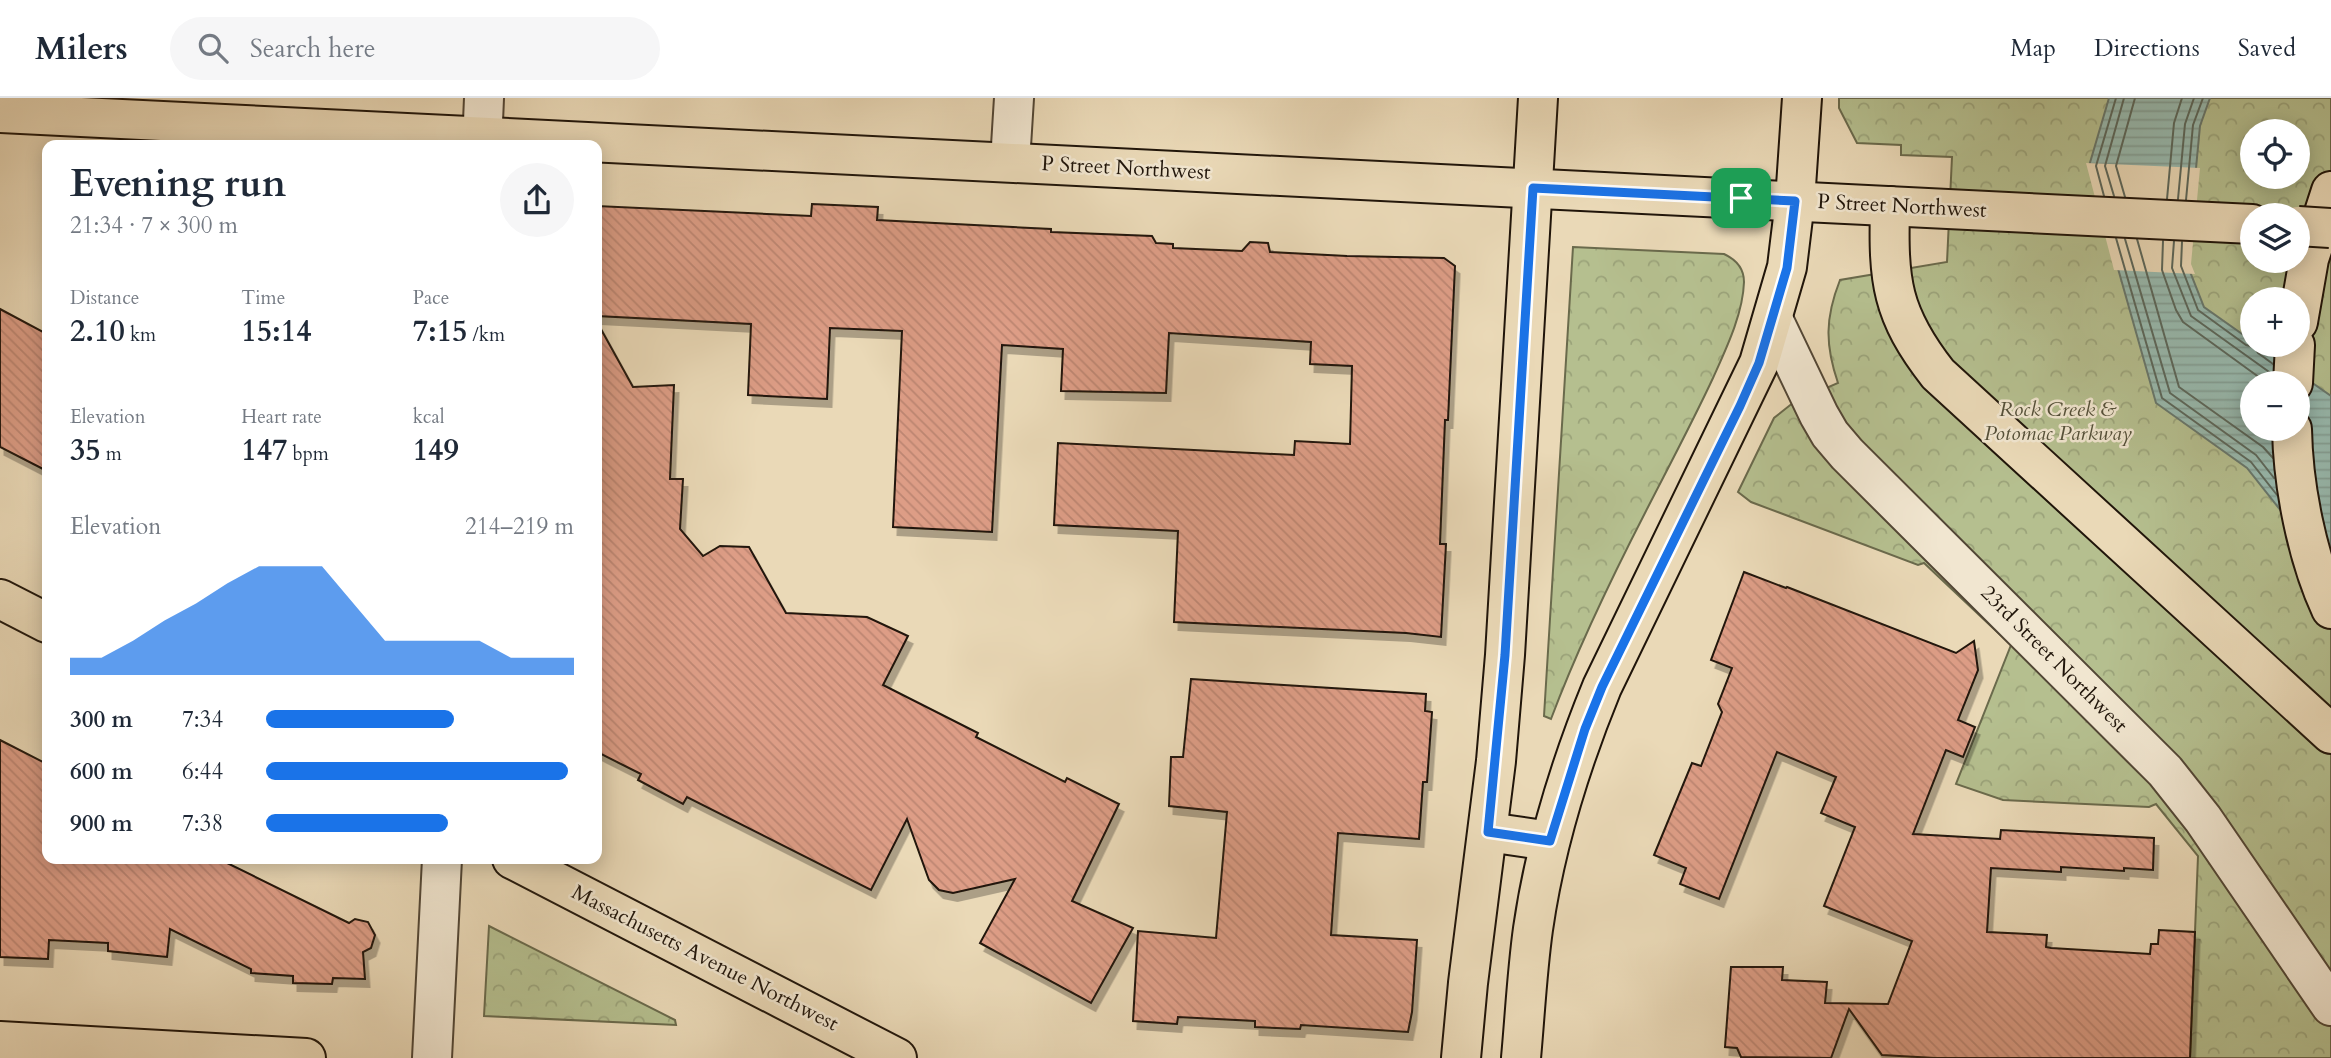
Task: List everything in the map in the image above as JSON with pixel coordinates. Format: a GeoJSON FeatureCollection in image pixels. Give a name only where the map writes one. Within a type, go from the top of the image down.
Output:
{"type":"FeatureCollection","features":[{"type":"Feature","properties":{"kind":"main road"},"geometry":{"type":"LineString","coordinates":[[1461,1058],[1469,970],[1488,832],[1505,655],[1538,98]]}},
{"type":"Feature","properties":{"kind":"main road"},"geometry":{"type":"LineString","coordinates":[[1521,1058],[1533,928],[1550,841],[1585,729],[1602,687],[1740,406],[1759,363],[1773,319],[1787,268],[1802,98]]}},
{"type":"Feature","properties":{"kind":"main road","name":"P Street Northwest"},"geometry":{"type":"LineString","coordinates":[[0,113],[59,107],[470,140]]}},
{"type":"Feature","properties":{"kind":"main road","name":"P Street Northwest"},"geometry":{"type":"LineString","coordinates":[[602,146],[1010,162],[2240,223]]}},
{"type":"Feature","properties":{"kind":"main road"},"geometry":{"type":"LineString","coordinates":[[2304,287],[2309,259],[2331,191]]}},
{"type":"Feature","properties":{"kind":"main road"},"geometry":{"type":"LineString","coordinates":[[1890,206],[1890,267],[1893,288],[1908,331],[1938,374],[2331,734]]}},
{"type":"Feature","properties":{"kind":"main road"},"geometry":{"type":"LineString","coordinates":[[2310,227],[2331,228]]}},
{"type":"Feature","properties":{"kind":"main road"},"geometry":{"type":"LineString","coordinates":[[2293,441],[2299,494],[2315,565],[2331,609]]}},
{"type":"Feature","properties":{"kind":"main road"},"geometry":{"type":"LineString","coordinates":[[0,599],[42,620]]}},
{"type":"Feature","properties":{"kind":"main road"},"geometry":{"type":"LineString","coordinates":[[1488,832],[1550,841]]}},
{"type":"Feature","properties":{"kind":"main road","name":"Massachusetts Avenue Northwest"},"geometry":{"type":"LineString","coordinates":[[522,864],[897,1058]]}},
{"type":"Feature","properties":{"kind":"main road"},"geometry":{"type":"LineString","coordinates":[[0,1041],[306,1058]]}},
{"type":"Feature","properties":{"kind":"street"},"geometry":{"type":"LineString","coordinates":[[482,140],[484,98]]}},
{"type":"Feature","properties":{"kind":"street"},"geometry":{"type":"LineString","coordinates":[[1010,162],[1014,98]]}},
{"type":"Feature","properties":{"kind":"street","name":"23rd Street Northwest"},"geometry":{"type":"LineString","coordinates":[[1773,319],[1830,434],[2165,771],[2203,819],[2331,1006]]}},
{"type":"Feature","properties":{"kind":"street"},"geometry":{"type":"LineString","coordinates":[[432,1058],[442,864]]}},
{"type":"Feature","properties":{"kind":"green space","name":"Rock Creek & Potomac Parkway"},"geometry":{"type":"Polygon","coordinates":[[[1839,98],[2331,98],[2331,1058],[2190,1058],[2198,856],[2156,804],[2149,807],[2003,800],[1956,784],[2011,645],[1924,563],[1918,565],[1751,502],[1738,492],[1774,418],[1794,402],[1838,383],[1828,332],[1840,280],[1947,262],[1952,157],[1901,155],[1901,145],[1857,143],[1839,108],[1839,98]]]}},
{"type":"Feature","properties":{"kind":"green space"},"geometry":{"type":"Polygon","coordinates":[[[1573,247],[1724,254],[1738,265],[1744,282],[1737,319],[1723,355],[1608,588],[1551,719],[1544,716],[1573,247]]]}},
{"type":"Feature","properties":{"kind":"green space"},"geometry":{"type":"Polygon","coordinates":[[[489,926],[675,1020],[676,1025],[484,1016],[489,926]]]}},
{"type":"Feature","properties":{"kind":"water"},"geometry":{"type":"Polygon","coordinates":[[[2109,98],[2210,98],[2200,126],[2187,264],[2204,307],[2240,332],[2240,357],[2275,357],[2295,371],[2240,371],[2240,441],[2310,441],[2310,381],[2331,396],[2331,574],[2247,468],[2156,403],[2089,166],[2109,98]]]}},
{"type":"Feature","properties":{"kind":"pier"},"geometry":{"type":"Polygon","coordinates":[[[2086,163],[2200,168],[2191,264],[2195,274],[2114,270],[2086,163]]]}},
{"type":"Feature","properties":{"kind":"building"},"geometry":{"type":"Polygon","coordinates":[[[812,204],[878,207],[877,220],[1152,236],[1156,243],[1173,244],[1173,248],[1242,251],[1250,242],[1268,243],[1270,252],[1444,258],[1455,266],[1440,544],[1446,544],[1441,637],[1174,622],[1178,531],[1054,525],[1058,443],[1294,455],[1295,441],[1350,444],[1352,366],[1310,364],[1311,342],[1169,333],[1166,393],[1061,391],[1063,349],[1002,345],[992,532],[893,527],[902,331],[830,328],[827,399],[748,395],[751,324],[602,316],[602,206],[811,216],[812,204]]]}},
{"type":"Feature","properties":{"kind":"building"},"geometry":{"type":"Polygon","coordinates":[[[0,309],[42,331],[42,468],[0,447],[0,309]]]}},
{"type":"Feature","properties":{"kind":"building"},"geometry":{"type":"Polygon","coordinates":[[[602,331],[633,387],[674,385],[670,479],[683,479],[680,529],[703,556],[720,546],[749,547],[786,613],[867,617],[908,636],[883,685],[978,733],[976,737],[1065,782],[1067,778],[1119,804],[1072,901],[1133,928],[1091,1003],[980,943],[1015,879],[953,893],[939,890],[929,880],[907,819],[871,890],[687,797],[683,804],[638,780],[641,774],[602,754],[602,331]]]}},
{"type":"Feature","properties":{"kind":"building"},"geometry":{"type":"Polygon","coordinates":[[[1744,572],[1956,653],[1974,641],[1978,670],[1958,720],[1975,727],[1963,757],[1946,750],[1913,834],[2000,839],[2001,830],[2154,838],[2153,870],[2061,867],[2061,872],[1991,868],[1987,932],[2047,935],[2046,947],[2051,948],[2150,954],[2151,944],[2158,944],[2159,930],[2195,932],[2190,1058],[1935,1058],[1882,1055],[1849,1009],[1831,1058],[1741,1057],[1737,1048],[1725,1047],[1731,967],[1783,967],[1782,980],[1827,982],[1825,1003],[1888,1004],[1912,941],[1824,906],[1855,827],[1821,813],[1836,777],[1777,752],[1719,899],[1680,884],[1686,868],[1654,855],[1692,763],[1701,766],[1722,712],[1718,704],[1732,668],[1711,660],[1744,572]]]}},
{"type":"Feature","properties":{"kind":"building"},"geometry":{"type":"Polygon","coordinates":[[[1191,679],[1426,694],[1425,711],[1432,712],[1427,782],[1423,782],[1419,839],[1338,833],[1331,935],[1417,940],[1408,1032],[1301,1025],[1300,1029],[1255,1027],[1255,1021],[1178,1017],[1177,1024],[1133,1021],[1138,931],[1216,938],[1227,812],[1169,806],[1171,757],[1183,757],[1191,679]]]}},
{"type":"Feature","properties":{"kind":"building"},"geometry":{"type":"Polygon","coordinates":[[[0,740],[42,761],[42,864],[229,864],[349,923],[355,919],[368,922],[375,935],[371,948],[363,952],[365,979],[333,978],[332,984],[293,983],[293,976],[251,973],[251,969],[170,929],[167,957],[108,951],[108,943],[49,940],[48,959],[0,957],[0,740]]]}},
{"type":"Feature","properties":{"kind":"route"},"geometry":{"type":"LineString","coordinates":[[1533,188],[1741,198],[1795,201],[1787,268],[1759,363],[1602,687],[1568,779],[1550,841],[1488,832],[1505,655],[1533,188]]}}]}
